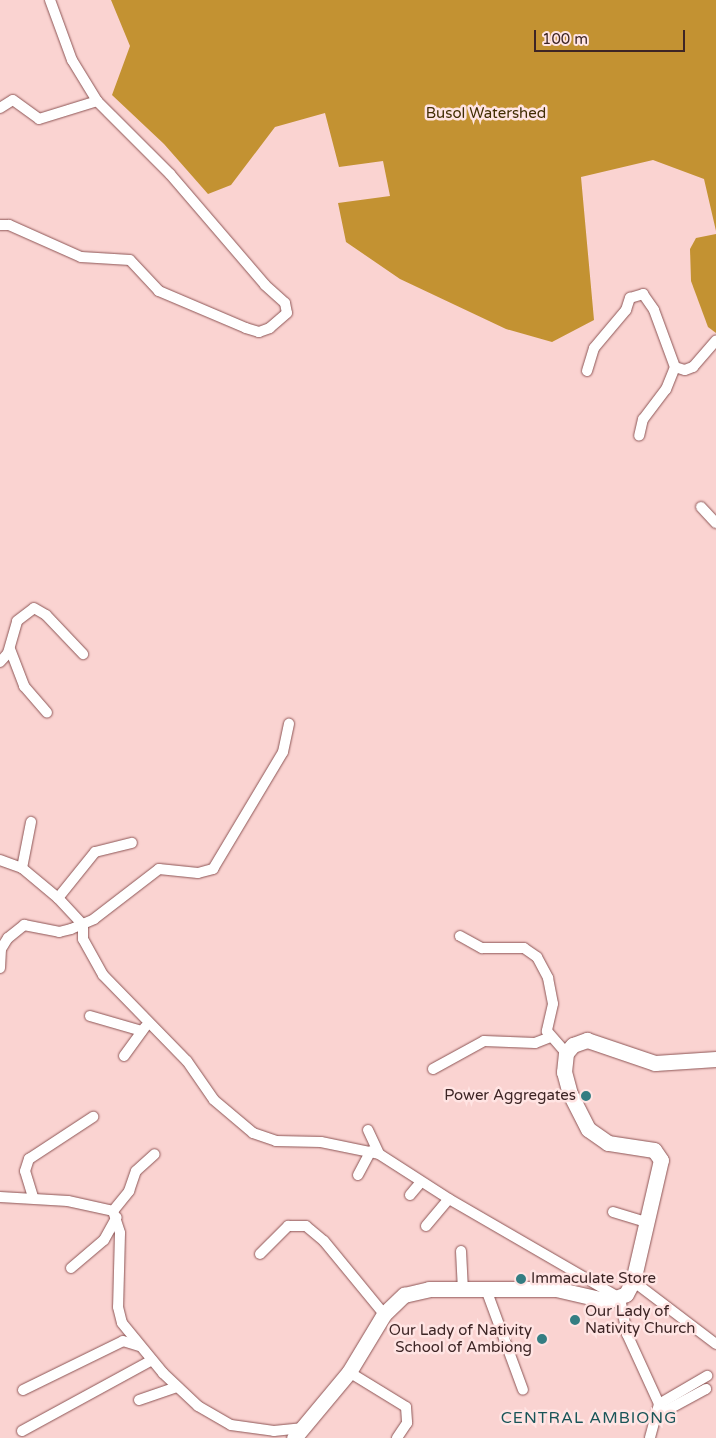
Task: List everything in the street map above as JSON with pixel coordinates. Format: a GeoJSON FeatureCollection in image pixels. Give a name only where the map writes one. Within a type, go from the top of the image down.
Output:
{"type":"FeatureCollection","features":[{"type":"Feature","properties":{"kind":"main road"},"geometry":{"type":"LineString","coordinates":[[299,1433],[349,1372],[384,1314],[395,1300],[413,1291],[487,1292],[556,1289],[608,1301],[620,1298],[633,1281],[661,1168],[659,1154],[648,1147],[608,1143],[588,1129],[570,1094],[564,1072],[566,1053],[573,1045],[587,1040],[654,1063],[716,1058]]}},
{"type":"Feature","properties":{"kind":"street"},"geometry":{"type":"LineString","coordinates":[[0,225],[8,225],[81,257],[130,260],[159,291],[252,330],[270,328],[287,313],[286,303],[265,285],[170,174],[96,102],[72,60],[50,0]]}},
{"type":"Feature","properties":{"kind":"street"},"geometry":{"type":"LineString","coordinates":[[0,108],[14,100],[39,119],[96,102]]}},
{"type":"Feature","properties":{"kind":"street"},"geometry":{"type":"LineString","coordinates":[[587,371],[594,348],[637,293],[651,303],[675,367],[666,389],[642,419],[640,436]]}},
{"type":"Feature","properties":{"kind":"street"},"geometry":{"type":"LineString","coordinates":[[675,367],[693,367],[716,341]]}},
{"type":"Feature","properties":{"kind":"street"},"geometry":{"type":"LineString","coordinates":[[701,506],[716,523]]}},
{"type":"Feature","properties":{"kind":"street"},"geometry":{"type":"LineString","coordinates":[[0,662],[10,649],[17,621],[34,608],[46,615],[83,654]]}},
{"type":"Feature","properties":{"kind":"street"},"geometry":{"type":"LineString","coordinates":[[10,649],[24,686],[47,712]]}},
{"type":"Feature","properties":{"kind":"street"},"geometry":{"type":"LineString","coordinates":[[0,968],[2,949],[15,929],[24,924],[59,932],[83,925],[159,869],[198,873],[214,869],[283,752],[289,724]]}},
{"type":"Feature","properties":{"kind":"street"},"geometry":{"type":"LineString","coordinates":[[22,868],[31,822]]}},
{"type":"Feature","properties":{"kind":"street"},"geometry":{"type":"LineString","coordinates":[[58,898],[95,852],[132,843]]}},
{"type":"Feature","properties":{"kind":"street"},"geometry":{"type":"LineString","coordinates":[[0,860],[22,868],[58,898],[83,925],[85,944],[103,975],[187,1061],[214,1100],[253,1133],[276,1141],[321,1142],[375,1153],[449,1199],[620,1298],[627,1334],[659,1404],[650,1438]]}},
{"type":"Feature","properties":{"kind":"street"},"geometry":{"type":"LineString","coordinates":[[460,936],[482,948],[524,948],[537,957],[548,978],[553,1004],[547,1031],[566,1053]]}},
{"type":"Feature","properties":{"kind":"street"},"geometry":{"type":"LineString","coordinates":[[90,1016],[142,1031]]}},
{"type":"Feature","properties":{"kind":"street"},"geometry":{"type":"LineString","coordinates":[[124,1056],[149,1022]]}},
{"type":"Feature","properties":{"kind":"street"},"geometry":{"type":"LineString","coordinates":[[433,1069],[484,1040],[536,1043],[551,1037]]}},
{"type":"Feature","properties":{"kind":"street"},"geometry":{"type":"LineString","coordinates":[[33,1197],[25,1171],[29,1159],[93,1117]]}},
{"type":"Feature","properties":{"kind":"street"},"geometry":{"type":"LineString","coordinates":[[368,1130],[375,1153]]}},
{"type":"Feature","properties":{"kind":"street"},"geometry":{"type":"LineString","coordinates":[[358,1175],[375,1153]]}},
{"type":"Feature","properties":{"kind":"street"},"geometry":{"type":"LineString","coordinates":[[71,1268],[104,1240],[115,1214],[129,1191],[136,1172],[154,1154]]}},
{"type":"Feature","properties":{"kind":"street"},"geometry":{"type":"LineString","coordinates":[[410,1195],[422,1182]]}},
{"type":"Feature","properties":{"kind":"street"},"geometry":{"type":"LineString","coordinates":[[0,1197],[33,1197],[115,1214]]}},
{"type":"Feature","properties":{"kind":"street"},"geometry":{"type":"LineString","coordinates":[[426,1226],[449,1199]]}},
{"type":"Feature","properties":{"kind":"street"},"geometry":{"type":"LineString","coordinates":[[613,1212],[648,1223]]}},
{"type":"Feature","properties":{"kind":"street"},"geometry":{"type":"LineString","coordinates":[[115,1214],[121,1258],[118,1307],[122,1323],[152,1360],[177,1387],[231,1425],[299,1433]]}},
{"type":"Feature","properties":{"kind":"street"},"geometry":{"type":"LineString","coordinates":[[260,1254],[288,1226],[306,1226],[324,1241],[384,1314]]}},
{"type":"Feature","properties":{"kind":"street"},"geometry":{"type":"LineString","coordinates":[[461,1251],[464,1291]]}},
{"type":"Feature","properties":{"kind":"street"},"geometry":{"type":"LineString","coordinates":[[633,1281],[716,1344]]}},
{"type":"Feature","properties":{"kind":"street"},"geometry":{"type":"LineString","coordinates":[[487,1292],[523,1390]]}},
{"type":"Feature","properties":{"kind":"street"},"geometry":{"type":"LineString","coordinates":[[23,1390],[123,1341],[143,1348]]}},
{"type":"Feature","properties":{"kind":"street"},"geometry":{"type":"LineString","coordinates":[[22,1431],[152,1360]]}},
{"type":"Feature","properties":{"kind":"street"},"geometry":{"type":"LineString","coordinates":[[349,1372],[406,1407],[407,1422],[396,1438]]}},
{"type":"Feature","properties":{"kind":"street"},"geometry":{"type":"LineString","coordinates":[[659,1404],[707,1376]]}},
{"type":"Feature","properties":{"kind":"street"},"geometry":{"type":"LineString","coordinates":[[139,1400],[177,1387]]}},
{"type":"Feature","properties":{"kind":"street"},"geometry":{"type":"LineString","coordinates":[[656,1416],[706,1389]]}},
{"type":"Feature","properties":{"kind":"green space","name":"Busol Watershed"},"geometry":{"type":"Polygon","coordinates":[[[111,0],[716,0],[716,231],[704,179],[653,160],[581,177],[594,320],[552,342],[506,329],[400,279],[346,242],[338,203],[390,196],[383,161],[339,167],[325,113],[275,127],[231,185],[208,194],[164,144],[112,95],[130,46],[111,0]]]}},
{"type":"Feature","properties":{"kind":"green space"},"geometry":{"type":"Polygon","coordinates":[[[716,234],[716,333],[708,327],[691,281],[690,249],[696,238],[716,234]]]}},
{"type":"Feature","properties":{"kind":"place","name":"Power Aggregates"},"geometry":{"type":"Point","coordinates":[586,1096]}},
{"type":"Feature","properties":{"kind":"place","name":"Immaculate Store"},"geometry":{"type":"Point","coordinates":[521,1279]}},
{"type":"Feature","properties":{"kind":"place","name":"Our Lady of Nativity Church"},"geometry":{"type":"Point","coordinates":[575,1320]}},
{"type":"Feature","properties":{"kind":"place","name":"Our Lady of Nativity School of Ambiong"},"geometry":{"type":"Point","coordinates":[542,1339]}},
{"type":"Feature","properties":{"kind":"district","name":"CENTRAL AMBIONG"},"geometry":{"type":"Point","coordinates":[589,1418]}}]}
